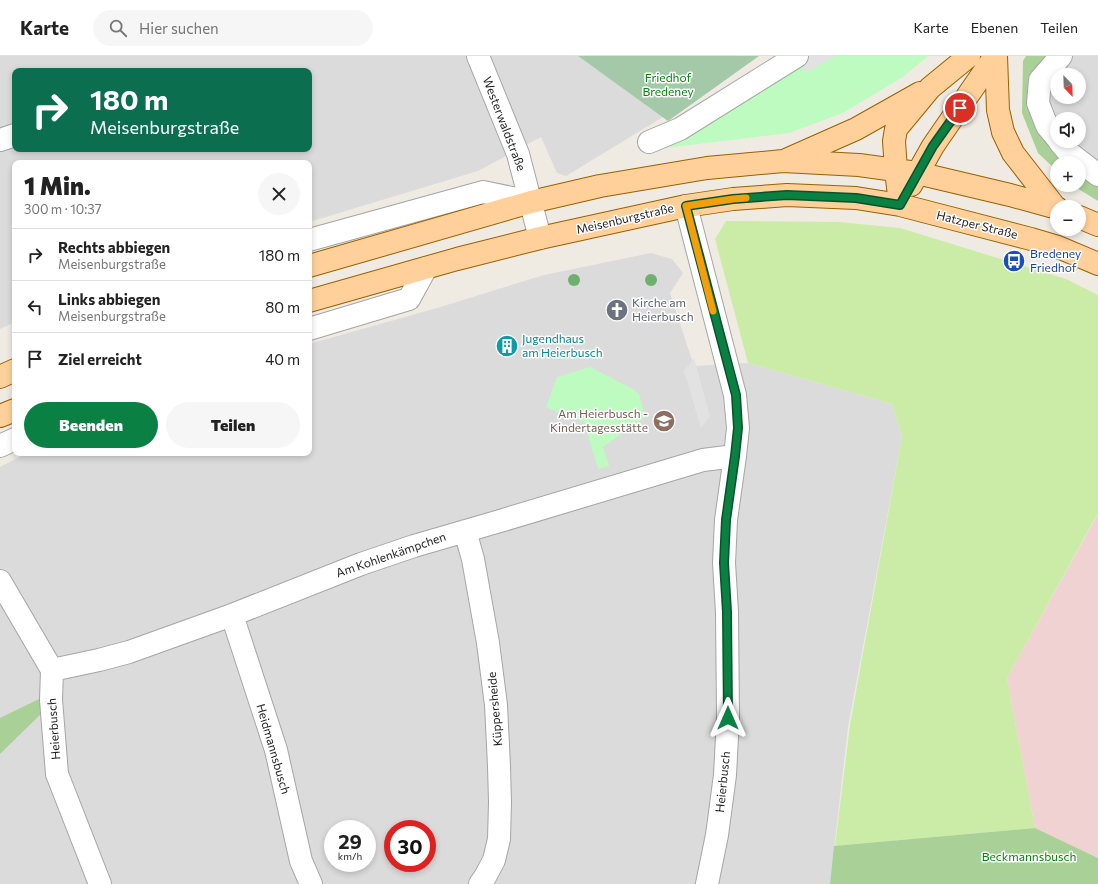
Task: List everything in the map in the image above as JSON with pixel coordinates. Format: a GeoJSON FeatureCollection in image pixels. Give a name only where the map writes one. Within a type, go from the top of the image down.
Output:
{"type":"FeatureCollection","features":[{"type":"Feature","properties":{"kind":"main road"},"geometry":{"type":"LineString","coordinates":[[783,161],[856,129],[930,88],[969,56]]}},
{"type":"Feature","properties":{"kind":"main road"},"geometry":{"type":"LineString","coordinates":[[900,205],[933,146],[996,56]]}},
{"type":"Feature","properties":{"kind":"main road"},"geometry":{"type":"LineString","coordinates":[[996,56],[998,110],[1003,132],[1013,153],[1050,200]]}},
{"type":"Feature","properties":{"kind":"main road"},"geometry":{"type":"LineString","coordinates":[[900,205],[894,141],[896,130],[930,88]]}},
{"type":"Feature","properties":{"kind":"main road"},"geometry":{"type":"LineString","coordinates":[[312,265],[531,202],[600,186],[707,168],[783,161],[859,165],[918,173],[1050,205]]}},
{"type":"Feature","properties":{"kind":"main road","name":"Meisenburgstraße"},"geometry":{"type":"LineString","coordinates":[[312,300],[457,259],[540,238],[686,206],[733,199],[787,195],[856,198],[900,205]]}},
{"type":"Feature","properties":{"kind":"main road","name":"Hatzper Straße"},"geometry":{"type":"LineString","coordinates":[[900,205],[1058,247],[1098,264]]}},
{"type":"Feature","properties":{"kind":"main road"},"geometry":{"type":"LineString","coordinates":[[1086,220],[1098,225]]}},
{"type":"Feature","properties":{"kind":"main road"},"geometry":{"type":"LineString","coordinates":[[0,377],[12,371]]}},
{"type":"Feature","properties":{"kind":"main road"},"geometry":{"type":"LineString","coordinates":[[0,416],[12,411]]}},
{"type":"Feature","properties":{"kind":"street","name":"Westerwaldstraße"},"geometry":{"type":"LineString","coordinates":[[478,56],[518,154],[540,238]]}},
{"type":"Feature","properties":{"kind":"street"},"geometry":{"type":"LineString","coordinates":[[649,142],[680,129],[797,56]]}},
{"type":"Feature","properties":{"kind":"street"},"geometry":{"type":"LineString","coordinates":[[1050,130],[1047,126],[1038,103],[1040,80],[1061,56]]}},
{"type":"Feature","properties":{"kind":"street"},"geometry":{"type":"LineString","coordinates":[[0,140],[12,136]]}},
{"type":"Feature","properties":{"kind":"street"},"geometry":{"type":"LineString","coordinates":[[1065,148],[1068,152],[1098,175]]}},
{"type":"Feature","properties":{"kind":"street"},"geometry":{"type":"LineString","coordinates":[[312,239],[483,192],[531,202]]}},
{"type":"Feature","properties":{"kind":"street","name":"Heierbusch"},"geometry":{"type":"LineString","coordinates":[[686,206],[736,395],[738,428],[726,520],[725,556],[728,718],[725,775],[717,835],[707,884]]}},
{"type":"Feature","properties":{"kind":"street"},"geometry":{"type":"LineString","coordinates":[[312,328],[409,299],[426,268]]}},
{"type":"Feature","properties":{"kind":"street"},"geometry":{"type":"LineString","coordinates":[[0,446],[12,440]]}},
{"type":"Feature","properties":{"kind":"street","name":"Am Kohlenkämpchen"},"geometry":{"type":"LineString","coordinates":[[52,670],[129,652],[232,615],[360,564],[414,546],[703,460],[735,456]]}},
{"type":"Feature","properties":{"kind":"street","name":"Küppersheide"},"geometry":{"type":"LineString","coordinates":[[466,531],[473,559],[488,643],[496,705],[499,774],[499,839],[494,860],[480,884]]}},
{"type":"Feature","properties":{"kind":"street"},"geometry":{"type":"LineString","coordinates":[[0,581],[52,670]]}},
{"type":"Feature","properties":{"kind":"street","name":"Heidmannsbusch"},"geometry":{"type":"LineString","coordinates":[[232,615],[276,750],[301,861],[311,884]]}},
{"type":"Feature","properties":{"kind":"street","name":"Heierbusch"},"geometry":{"type":"LineString","coordinates":[[52,670],[51,700],[57,774],[100,884]]}},
{"type":"Feature","properties":{"kind":"shaded area"},"geometry":{"type":"Polygon","coordinates":[[[0,56],[578,56],[663,117],[566,176],[557,173],[541,137],[478,171],[312,221],[312,160],[12,160],[12,323],[0,329],[0,56]]]}},
{"type":"Feature","properties":{"kind":"shaded area"},"geometry":{"type":"Polygon","coordinates":[[[810,56],[836,56],[805,73],[802,61],[810,56]]]}},
{"type":"Feature","properties":{"kind":"shaded area"},"geometry":{"type":"Polygon","coordinates":[[[1047,56],[1098,56],[1098,168],[1075,148],[1086,148],[1086,112],[1050,112],[1050,114],[1044,102],[1047,56]]]}},
{"type":"Feature","properties":{"kind":"shaded area"},"geometry":{"type":"Polygon","coordinates":[[[651,253],[672,259],[683,273],[670,293],[694,366],[748,363],[892,404],[902,437],[848,727],[830,884],[0,884],[0,467],[21,456],[312,456],[312,343],[437,308],[544,275],[651,253]]]}},
{"type":"Feature","properties":{"kind":"shaded area"},"geometry":{"type":"Polygon","coordinates":[[[694,358],[710,416],[701,428],[684,371],[694,358]]]}},
{"type":"Feature","properties":{"kind":"shaded area"},"geometry":{"type":"Polygon","coordinates":[[[1098,514],[1098,858],[1035,828],[1007,678],[1098,514]]]}},
{"type":"Feature","properties":{"kind":"green space","name":"Friedhof Bredeney"},"geometry":{"type":"Polygon","coordinates":[[[578,56],[759,56],[668,121],[578,56]]]}},
{"type":"Feature","properties":{"kind":"green space"},"geometry":{"type":"Polygon","coordinates":[[[801,56],[928,56],[903,77],[843,113],[789,133],[665,148],[668,142],[801,56]]]}},
{"type":"Feature","properties":{"kind":"green space"},"geometry":{"type":"Polygon","coordinates":[[[1026,56],[1047,56],[1033,72],[1050,115],[1050,148],[1063,148],[1066,156],[1050,156],[1050,164],[1038,153],[1022,113],[1023,61],[1026,56]]]}},
{"type":"Feature","properties":{"kind":"green space"},"geometry":{"type":"Polygon","coordinates":[[[1086,174],[1098,182],[1098,201],[1083,192],[1086,192],[1086,174]]]}},
{"type":"Feature","properties":{"kind":"green space"},"geometry":{"type":"Polygon","coordinates":[[[726,221],[839,222],[900,228],[1066,279],[1098,295],[1098,513],[1007,678],[1035,828],[835,846],[850,725],[902,437],[892,404],[748,363],[715,239],[726,221]]]}},
{"type":"Feature","properties":{"kind":"green space"},"geometry":{"type":"Polygon","coordinates":[[[590,367],[631,388],[639,394],[645,417],[603,447],[609,466],[598,469],[584,422],[546,407],[557,377],[590,367]]]}},
{"type":"Feature","properties":{"kind":"green space"},"geometry":{"type":"Polygon","coordinates":[[[41,698],[43,712],[0,754],[0,718],[41,698]]]}},
{"type":"Feature","properties":{"kind":"green space","name":"Beckmannsbusch"},"geometry":{"type":"Polygon","coordinates":[[[1035,828],[1098,858],[1098,884],[830,884],[834,846],[1035,828]]]}},
{"type":"Feature","properties":{"kind":"slow traffic"},"geometry":{"type":"LineString","coordinates":[[713,311],[686,206],[746,198]]}},
{"type":"Feature","properties":{"kind":"place","name":"Bredeney Friedhof"},"geometry":{"type":"Point","coordinates":[1014,261]}},
{"type":"Feature","properties":{"kind":"place","name":"Kirche am Heierbusch"},"geometry":{"type":"Point","coordinates":[617,310]}},
{"type":"Feature","properties":{"kind":"place","name":"Jugendhaus am Heierbusch"},"geometry":{"type":"Point","coordinates":[507,346]}},
{"type":"Feature","properties":{"kind":"place","name":"Am Heierbusch - Kindertagesstätte"},"geometry":{"type":"Point","coordinates":[664,421]}},
{"type":"Feature","properties":{"kind":"route"},"geometry":{"type":"LineString","coordinates":[[728,718],[727,612],[724,563],[726,520],[738,428],[736,395],[686,206],[733,199],[787,195],[856,198],[900,205],[933,146],[960,108]]}}]}
